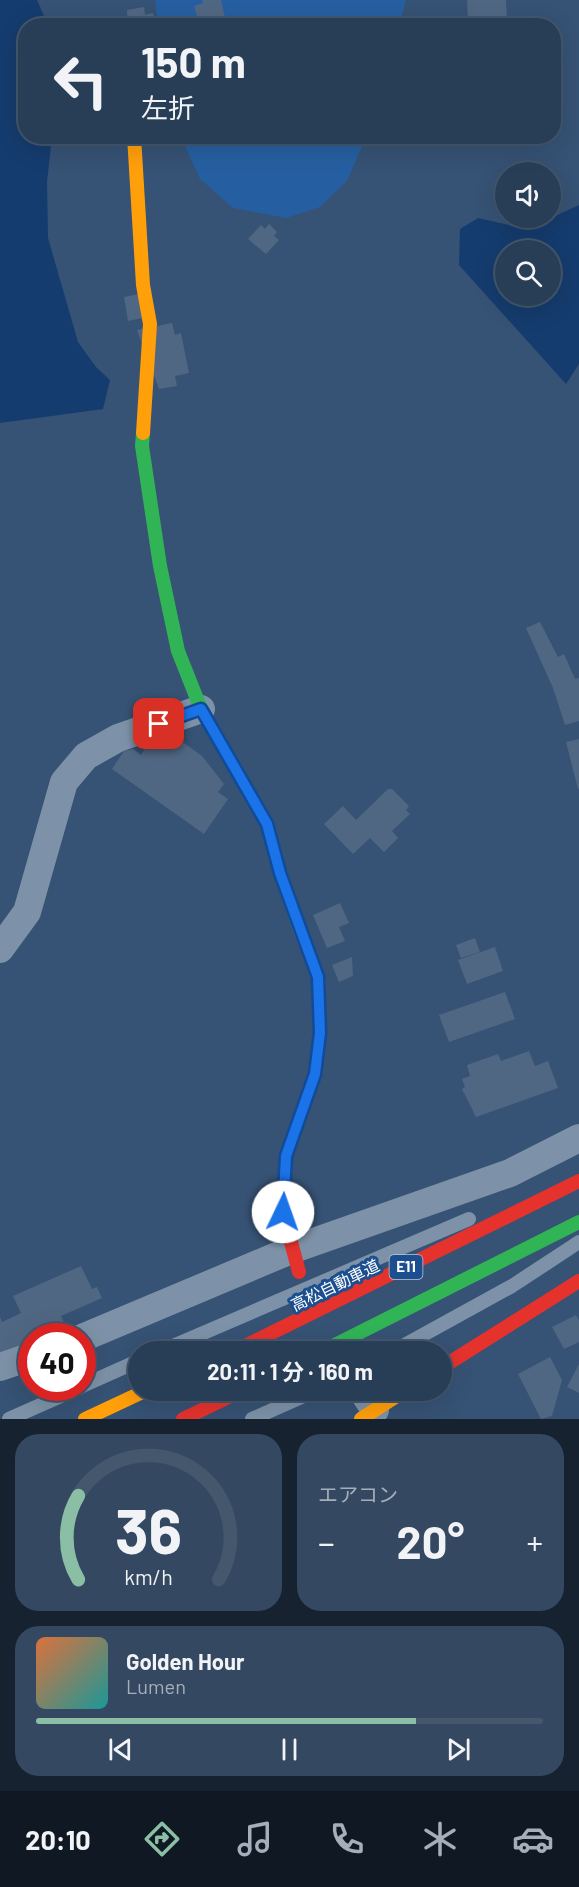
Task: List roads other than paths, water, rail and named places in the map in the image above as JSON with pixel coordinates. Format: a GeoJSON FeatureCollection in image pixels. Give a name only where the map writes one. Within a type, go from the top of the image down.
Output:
{"type":"FeatureCollection","features":[{"type":"Feature","properties":{"kind":"main road"},"geometry":{"type":"LineString","coordinates":[[134,144],[143,285],[150,324],[142,446],[160,566],[178,651],[201,709],[267,824],[280,873],[318,977],[320,1033],[315,1074],[286,1156],[283,1212],[295,1261]]}},
{"type":"Feature","properties":{"kind":"main road","name":"高松自動車道"},"geometry":{"type":"LineString","coordinates":[[257,1341],[579,1179]]}},
{"type":"Feature","properties":{"kind":"main road","name":"E11"},"geometry":{"type":"LineString","coordinates":[[343,1341],[579,1222]]}},
{"type":"Feature","properties":{"kind":"main road"},"geometry":{"type":"LineString","coordinates":[[452,1361],[579,1281]]}},
{"type":"Feature","properties":{"kind":"main road"},"geometry":{"type":"LineString","coordinates":[[85,1419],[128,1399]]}},
{"type":"Feature","properties":{"kind":"main road"},"geometry":{"type":"LineString","coordinates":[[183,1419],[220,1401]]}},
{"type":"Feature","properties":{"kind":"main road"},"geometry":{"type":"LineString","coordinates":[[372,1410],[387,1401]]}},
{"type":"Feature","properties":{"kind":"street"},"geometry":{"type":"LineString","coordinates":[[0,949],[27,912],[64,782],[86,756],[118,738],[201,709]]}},
{"type":"Feature","properties":{"kind":"street"},"geometry":{"type":"LineString","coordinates":[[96,1333],[295,1261],[510,1173],[579,1138]]}},
{"type":"Feature","properties":{"kind":"street"},"geometry":{"type":"LineString","coordinates":[[0,1367],[18,1361]]}},
{"type":"Feature","properties":{"kind":"lane"},"geometry":{"type":"LineString","coordinates":[[185,1341],[467,1220],[579,1179]]}},
{"type":"Feature","properties":{"kind":"lane"},"geometry":{"type":"LineString","coordinates":[[412,1341],[512,1286],[579,1242]]}},
{"type":"Feature","properties":{"kind":"lane"},"geometry":{"type":"LineString","coordinates":[[96,1380],[128,1366]]}},
{"type":"Feature","properties":{"kind":"lane"},"geometry":{"type":"LineString","coordinates":[[9,1419],[50,1401]]}},
{"type":"Feature","properties":{"kind":"lane"},"geometry":{"type":"LineString","coordinates":[[252,1419],[293,1401]]}}]}
